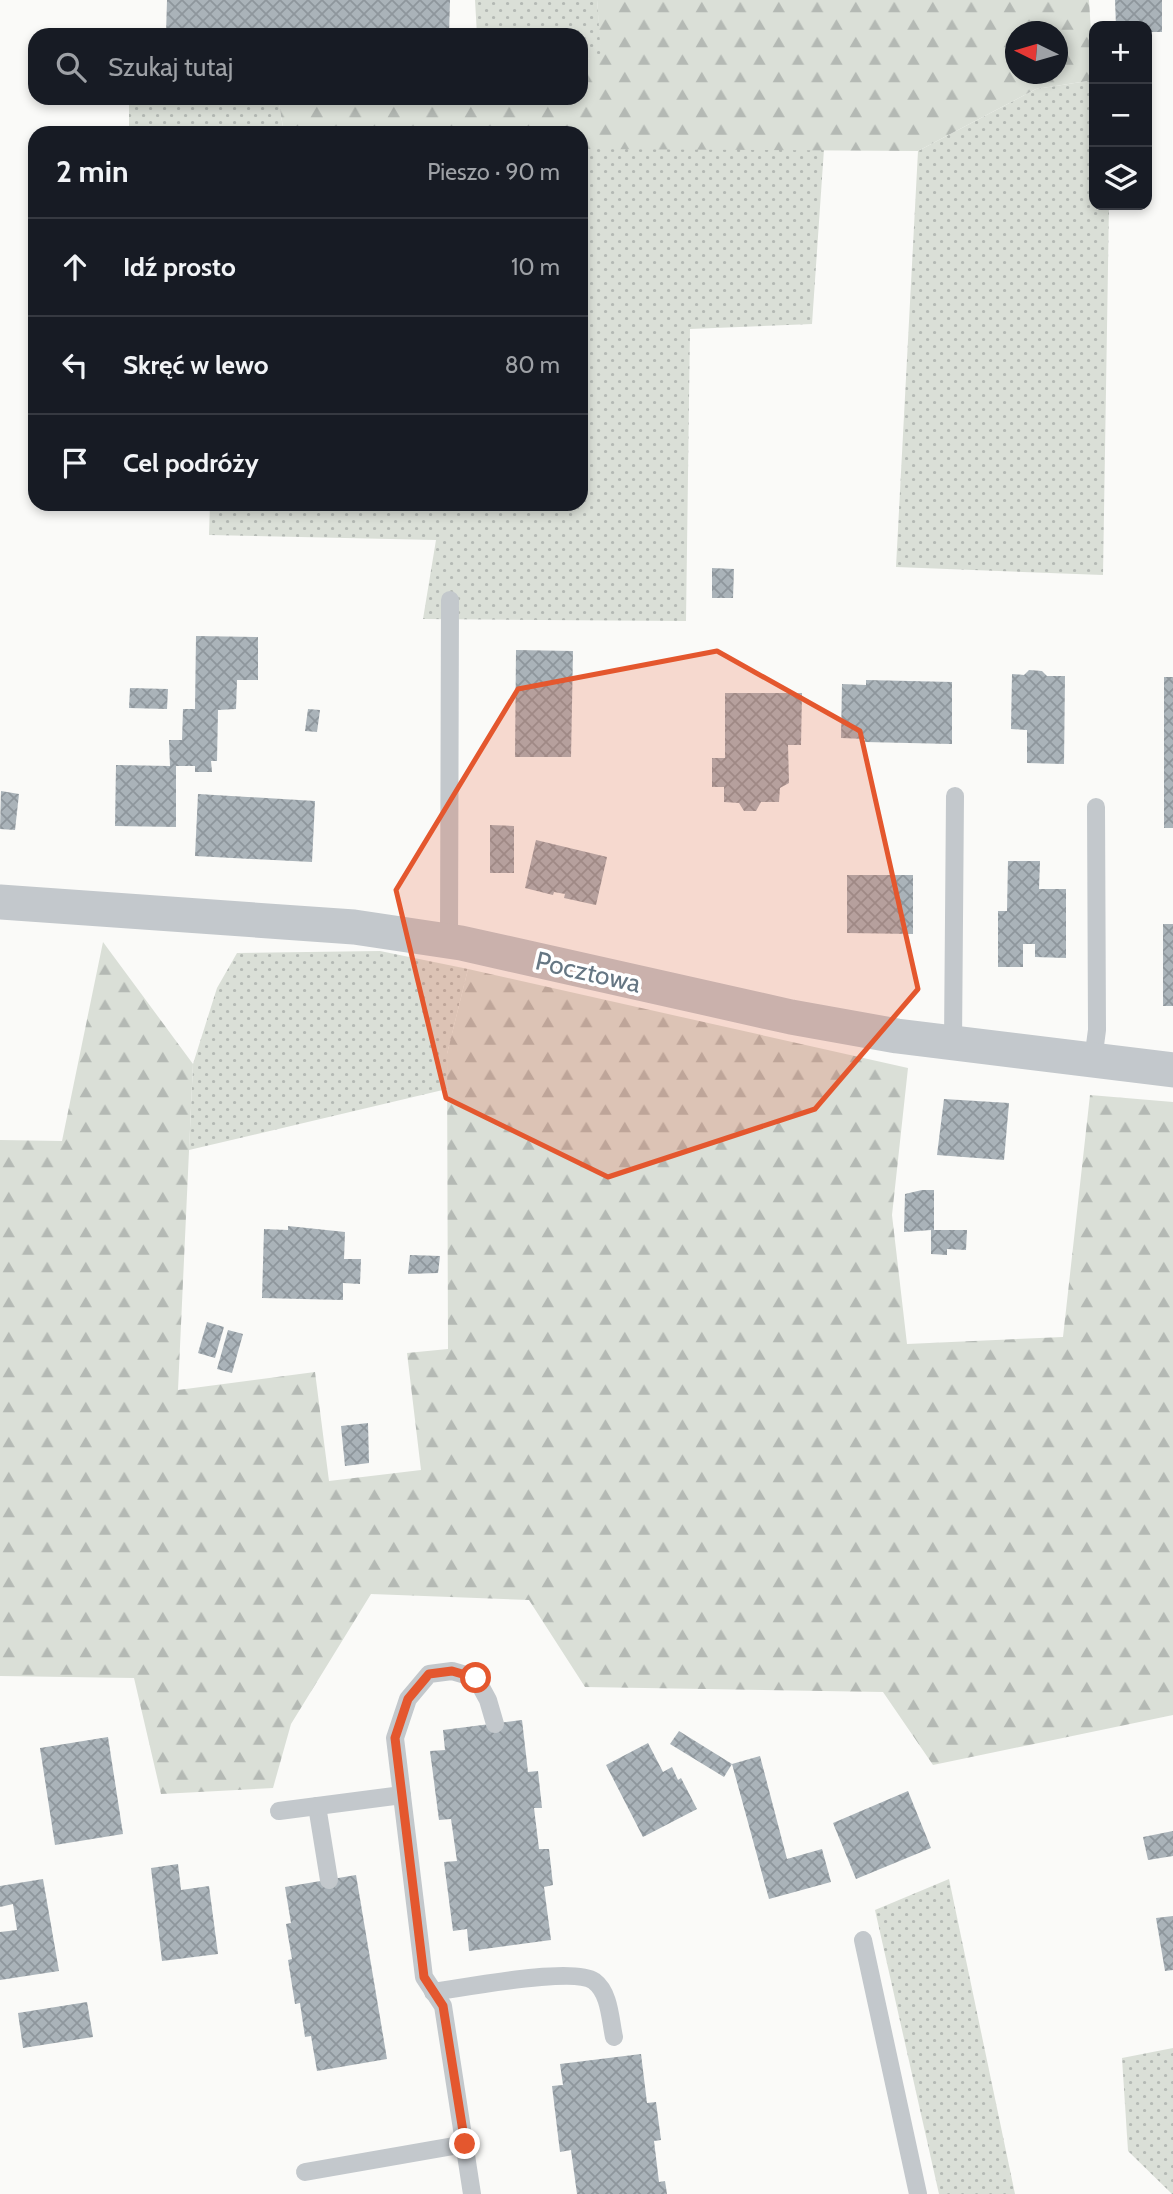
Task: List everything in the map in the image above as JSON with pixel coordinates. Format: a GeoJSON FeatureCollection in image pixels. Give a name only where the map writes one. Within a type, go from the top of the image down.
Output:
{"type":"FeatureCollection","features":[{"type":"Feature","properties":{"kind":"street","name":"Pocztowa"},"geometry":{"type":"LineString","coordinates":[[0,902],[354,927],[449,941],[791,1017],[953,1043],[1173,1070]]}},
{"type":"Feature","properties":{"kind":"lane"},"geometry":{"type":"LineString","coordinates":[[449,941],[450,600]]}},
{"type":"Feature","properties":{"kind":"lane"},"geometry":{"type":"LineString","coordinates":[[953,1043],[955,796]]}},
{"type":"Feature","properties":{"kind":"lane"},"geometry":{"type":"LineString","coordinates":[[1093,1060],[1097,1030],[1096,807]]}},
{"type":"Feature","properties":{"kind":"lane"},"geometry":{"type":"LineString","coordinates":[[472,2194],[443,2006],[424,1977],[395,1738],[408,1699],[429,1674],[452,1671],[476,1678],[488,1700],[495,1724]]}},
{"type":"Feature","properties":{"kind":"lane"},"geometry":{"type":"LineString","coordinates":[[279,1811],[402,1795]]}},
{"type":"Feature","properties":{"kind":"lane"},"geometry":{"type":"LineString","coordinates":[[317,1806],[329,1880]]}},
{"type":"Feature","properties":{"kind":"lane"},"geometry":{"type":"LineString","coordinates":[[863,1940],[918,2194]]}},
{"type":"Feature","properties":{"kind":"lane"},"geometry":{"type":"LineString","coordinates":[[433,1992],[570,1974],[594,1981],[607,2000],[614,2036]]}},
{"type":"Feature","properties":{"kind":"lane"},"geometry":{"type":"LineString","coordinates":[[305,2172],[465,2144]]}},
{"type":"Feature","properties":{"kind":"highlighted area"},"geometry":{"type":"Polygon","coordinates":[[[717,651],[860,731],[918,989],[815,1109],[608,1177],[446,1098],[396,890],[518,689],[717,651]]]}},
{"type":"Feature","properties":{"kind":"green space"},"geometry":{"type":"Polygon","coordinates":[[[475,0],[597,0],[602,58],[588,59],[588,28],[477,28],[475,0]]]}},
{"type":"Feature","properties":{"kind":"green space"},"geometry":{"type":"Polygon","coordinates":[[[597,0],[1089,0],[1089,81],[1036,89],[918,151],[588,149],[588,126],[283,126],[279,105],[588,105],[588,58],[601,57],[597,0]]]}},
{"type":"Feature","properties":{"kind":"green space"},"geometry":{"type":"Polygon","coordinates":[[[1089,81],[1089,210],[1109,210],[1103,575],[896,567],[918,151],[1036,89],[1089,81]]]}},
{"type":"Feature","properties":{"kind":"green space"},"geometry":{"type":"Polygon","coordinates":[[[129,105],[279,105],[283,126],[129,126],[129,105]]]}},
{"type":"Feature","properties":{"kind":"green space"},"geometry":{"type":"Polygon","coordinates":[[[588,149],[824,149],[812,324],[690,329],[686,621],[423,619],[436,540],[209,535],[210,511],[588,511],[588,149]]]}},
{"type":"Feature","properties":{"kind":"green space"},"geometry":{"type":"Polygon","coordinates":[[[103,942],[193,1064],[178,1390],[315,1372],[329,1481],[421,1470],[407,1353],[448,1349],[447,1054],[468,969],[908,1068],[892,1215],[907,1344],[1063,1337],[1090,1095],[1173,1102],[1173,1715],[933,1765],[883,1692],[585,1687],[529,1600],[371,1594],[291,1724],[273,1788],[161,1794],[134,1678],[0,1676],[0,1140],[62,1141],[103,942]]]}},
{"type":"Feature","properties":{"kind":"green space"},"geometry":{"type":"Polygon","coordinates":[[[380,951],[468,969],[447,1054],[447,1089],[189,1150],[193,1064],[217,988],[237,953],[380,951]]]}},
{"type":"Feature","properties":{"kind":"green space"},"geometry":{"type":"Polygon","coordinates":[[[949,1879],[1015,2194],[939,2194],[875,1910],[949,1879]]]}},
{"type":"Feature","properties":{"kind":"green space"},"geometry":{"type":"Polygon","coordinates":[[[1173,2048],[1172,2194],[1128,2151],[1122,2058],[1173,2048]]]}},
{"type":"Feature","properties":{"kind":"building"},"geometry":{"type":"Polygon","coordinates":[[[167,0],[450,0],[449,28],[166,28],[167,0]]]}},
{"type":"Feature","properties":{"kind":"building"},"geometry":{"type":"Polygon","coordinates":[[[1115,0],[1162,0],[1162,32],[1152,32],[1152,21],[1116,21],[1115,0]]]}},
{"type":"Feature","properties":{"kind":"building"},"geometry":{"type":"Polygon","coordinates":[[[712,568],[734,569],[733,598],[712,598],[712,568]]]}},
{"type":"Feature","properties":{"kind":"building"},"geometry":{"type":"Polygon","coordinates":[[[196,636],[258,637],[258,680],[237,680],[236,709],[218,710],[217,761],[211,761],[212,772],[195,772],[195,766],[176,766],[176,827],[115,826],[116,765],[170,766],[169,740],[182,740],[183,709],[195,709],[196,636]]]}},
{"type":"Feature","properties":{"kind":"building"},"geometry":{"type":"Polygon","coordinates":[[[516,650],[573,651],[571,757],[515,757],[516,650]]]}},
{"type":"Feature","properties":{"kind":"building"},"geometry":{"type":"Polygon","coordinates":[[[1029,670],[1042,671],[1047,676],[1065,676],[1064,764],[1027,763],[1027,730],[1011,729],[1012,674],[1024,675],[1029,670]]]}},
{"type":"Feature","properties":{"kind":"building"},"geometry":{"type":"Polygon","coordinates":[[[1164,677],[1173,677],[1173,828],[1164,828],[1164,677]]]}},
{"type":"Feature","properties":{"kind":"building"},"geometry":{"type":"Polygon","coordinates":[[[866,680],[952,682],[952,744],[865,742],[865,739],[841,738],[842,684],[866,685],[866,680]]]}},
{"type":"Feature","properties":{"kind":"building"},"geometry":{"type":"Polygon","coordinates":[[[130,688],[168,689],[167,709],[129,708],[130,688]]]}},
{"type":"Feature","properties":{"kind":"building"},"geometry":{"type":"Polygon","coordinates":[[[725,693],[802,693],[801,745],[788,745],[789,783],[780,788],[779,802],[761,802],[756,811],[744,811],[739,803],[724,802],[724,787],[712,787],[712,758],[725,758],[725,693]]]}},
{"type":"Feature","properties":{"kind":"building"},"geometry":{"type":"Polygon","coordinates":[[[308,709],[320,710],[317,732],[305,731],[308,709]]]}},
{"type":"Feature","properties":{"kind":"building"},"geometry":{"type":"Polygon","coordinates":[[[1,791],[19,794],[15,830],[0,829],[1,791]]]}},
{"type":"Feature","properties":{"kind":"building"},"geometry":{"type":"Polygon","coordinates":[[[198,794],[315,801],[312,862],[195,856],[198,794]]]}},
{"type":"Feature","properties":{"kind":"building"},"geometry":{"type":"Polygon","coordinates":[[[490,825],[514,826],[514,873],[490,873],[490,825]]]}},
{"type":"Feature","properties":{"kind":"building"},"geometry":{"type":"Polygon","coordinates":[[[536,840],[607,857],[596,905],[564,898],[565,894],[554,892],[553,895],[525,888],[536,840]]]}},
{"type":"Feature","properties":{"kind":"building"},"geometry":{"type":"Polygon","coordinates":[[[1008,861],[1040,861],[1039,889],[1066,889],[1066,958],[1035,957],[1035,944],[1023,944],[1023,967],[998,967],[998,911],[1007,911],[1008,861]]]}},
{"type":"Feature","properties":{"kind":"building"},"geometry":{"type":"Polygon","coordinates":[[[847,875],[913,875],[913,934],[847,933],[847,875]]]}},
{"type":"Feature","properties":{"kind":"building"},"geometry":{"type":"Polygon","coordinates":[[[1163,924],[1173,924],[1173,1006],[1163,1006],[1163,924]]]}},
{"type":"Feature","properties":{"kind":"building"},"geometry":{"type":"Polygon","coordinates":[[[944,1099],[1009,1103],[1004,1160],[937,1155],[944,1099]]]}},
{"type":"Feature","properties":{"kind":"building"},"geometry":{"type":"Polygon","coordinates":[[[934,1190],[934,1230],[967,1230],[966,1250],[947,1249],[947,1255],[931,1254],[931,1230],[904,1232],[905,1194],[934,1190]]]}},
{"type":"Feature","properties":{"kind":"building"},"geometry":{"type":"Polygon","coordinates":[[[288,1226],[345,1232],[344,1259],[361,1259],[360,1284],[343,1283],[343,1300],[262,1298],[264,1229],[288,1230],[288,1226]]]}},
{"type":"Feature","properties":{"kind":"building"},"geometry":{"type":"Polygon","coordinates":[[[410,1255],[440,1256],[438,1273],[408,1274],[410,1255]]]}},
{"type":"Feature","properties":{"kind":"building"},"geometry":{"type":"Polygon","coordinates":[[[207,1322],[224,1327],[215,1358],[198,1353],[207,1322]]]}},
{"type":"Feature","properties":{"kind":"building"},"geometry":{"type":"Polygon","coordinates":[[[228,1330],[243,1334],[232,1373],[217,1369],[228,1330]]]}},
{"type":"Feature","properties":{"kind":"building"},"geometry":{"type":"Polygon","coordinates":[[[368,1423],[369,1463],[345,1466],[341,1426],[368,1423]]]}},
{"type":"Feature","properties":{"kind":"building"},"geometry":{"type":"Polygon","coordinates":[[[522,1720],[528,1772],[538,1771],[542,1808],[534,1808],[539,1849],[549,1849],[553,1885],[544,1887],[551,1940],[469,1951],[467,1929],[453,1931],[444,1862],[457,1861],[451,1819],[439,1820],[430,1751],[445,1750],[443,1730],[522,1720]]]}},
{"type":"Feature","properties":{"kind":"building"},"geometry":{"type":"Polygon","coordinates":[[[679,1731],[732,1764],[724,1777],[670,1744],[679,1731]]]}},
{"type":"Feature","properties":{"kind":"building"},"geometry":{"type":"Polygon","coordinates":[[[108,1737],[123,1834],[55,1845],[40,1748],[108,1737]]]}},
{"type":"Feature","properties":{"kind":"building"},"geometry":{"type":"Polygon","coordinates":[[[648,1743],[663,1772],[672,1767],[678,1780],[681,1778],[697,1809],[643,1837],[606,1765],[648,1743]]]}},
{"type":"Feature","properties":{"kind":"building"},"geometry":{"type":"Polygon","coordinates":[[[760,1756],[787,1859],[822,1849],[831,1882],[769,1899],[732,1764],[760,1756]]]}},
{"type":"Feature","properties":{"kind":"building"},"geometry":{"type":"Polygon","coordinates":[[[908,1791],[931,1848],[856,1879],[833,1823],[908,1791]]]}},
{"type":"Feature","properties":{"kind":"building"},"geometry":{"type":"Polygon","coordinates":[[[1173,1831],[1173,1856],[1148,1860],[1143,1837],[1173,1831]]]}},
{"type":"Feature","properties":{"kind":"building"},"geometry":{"type":"Polygon","coordinates":[[[178,1864],[181,1890],[209,1886],[218,1954],[162,1961],[151,1868],[178,1864]]]}},
{"type":"Feature","properties":{"kind":"building"},"geometry":{"type":"Polygon","coordinates":[[[356,1875],[387,2059],[317,2071],[311,2036],[305,2037],[300,2003],[295,2004],[288,1960],[292,1959],[286,1924],[291,1923],[285,1887],[356,1875]]]}},
{"type":"Feature","properties":{"kind":"building"},"geometry":{"type":"Polygon","coordinates":[[[43,1879],[59,1971],[0,1980],[0,1932],[17,1930],[13,1904],[0,1907],[0,1886],[43,1879]]]}},
{"type":"Feature","properties":{"kind":"building"},"geometry":{"type":"Polygon","coordinates":[[[1173,1916],[1173,1970],[1165,1971],[1156,1918],[1173,1916]]]}},
{"type":"Feature","properties":{"kind":"building"},"geometry":{"type":"Polygon","coordinates":[[[87,2002],[93,2037],[23,2048],[18,2013],[87,2002]]]}},
{"type":"Feature","properties":{"kind":"building"},"geometry":{"type":"Polygon","coordinates":[[[641,2054],[647,2103],[656,2102],[661,2140],[654,2141],[659,2182],[665,2181],[667,2194],[577,2194],[571,2150],[560,2152],[552,2086],[563,2085],[560,2064],[641,2054]]]}},
{"type":"Feature","properties":{"kind":"route"},"geometry":{"type":"LineString","coordinates":[[465,2144],[443,2006],[424,1977],[395,1738],[408,1699],[429,1674],[452,1671],[476,1678]]}}]}
